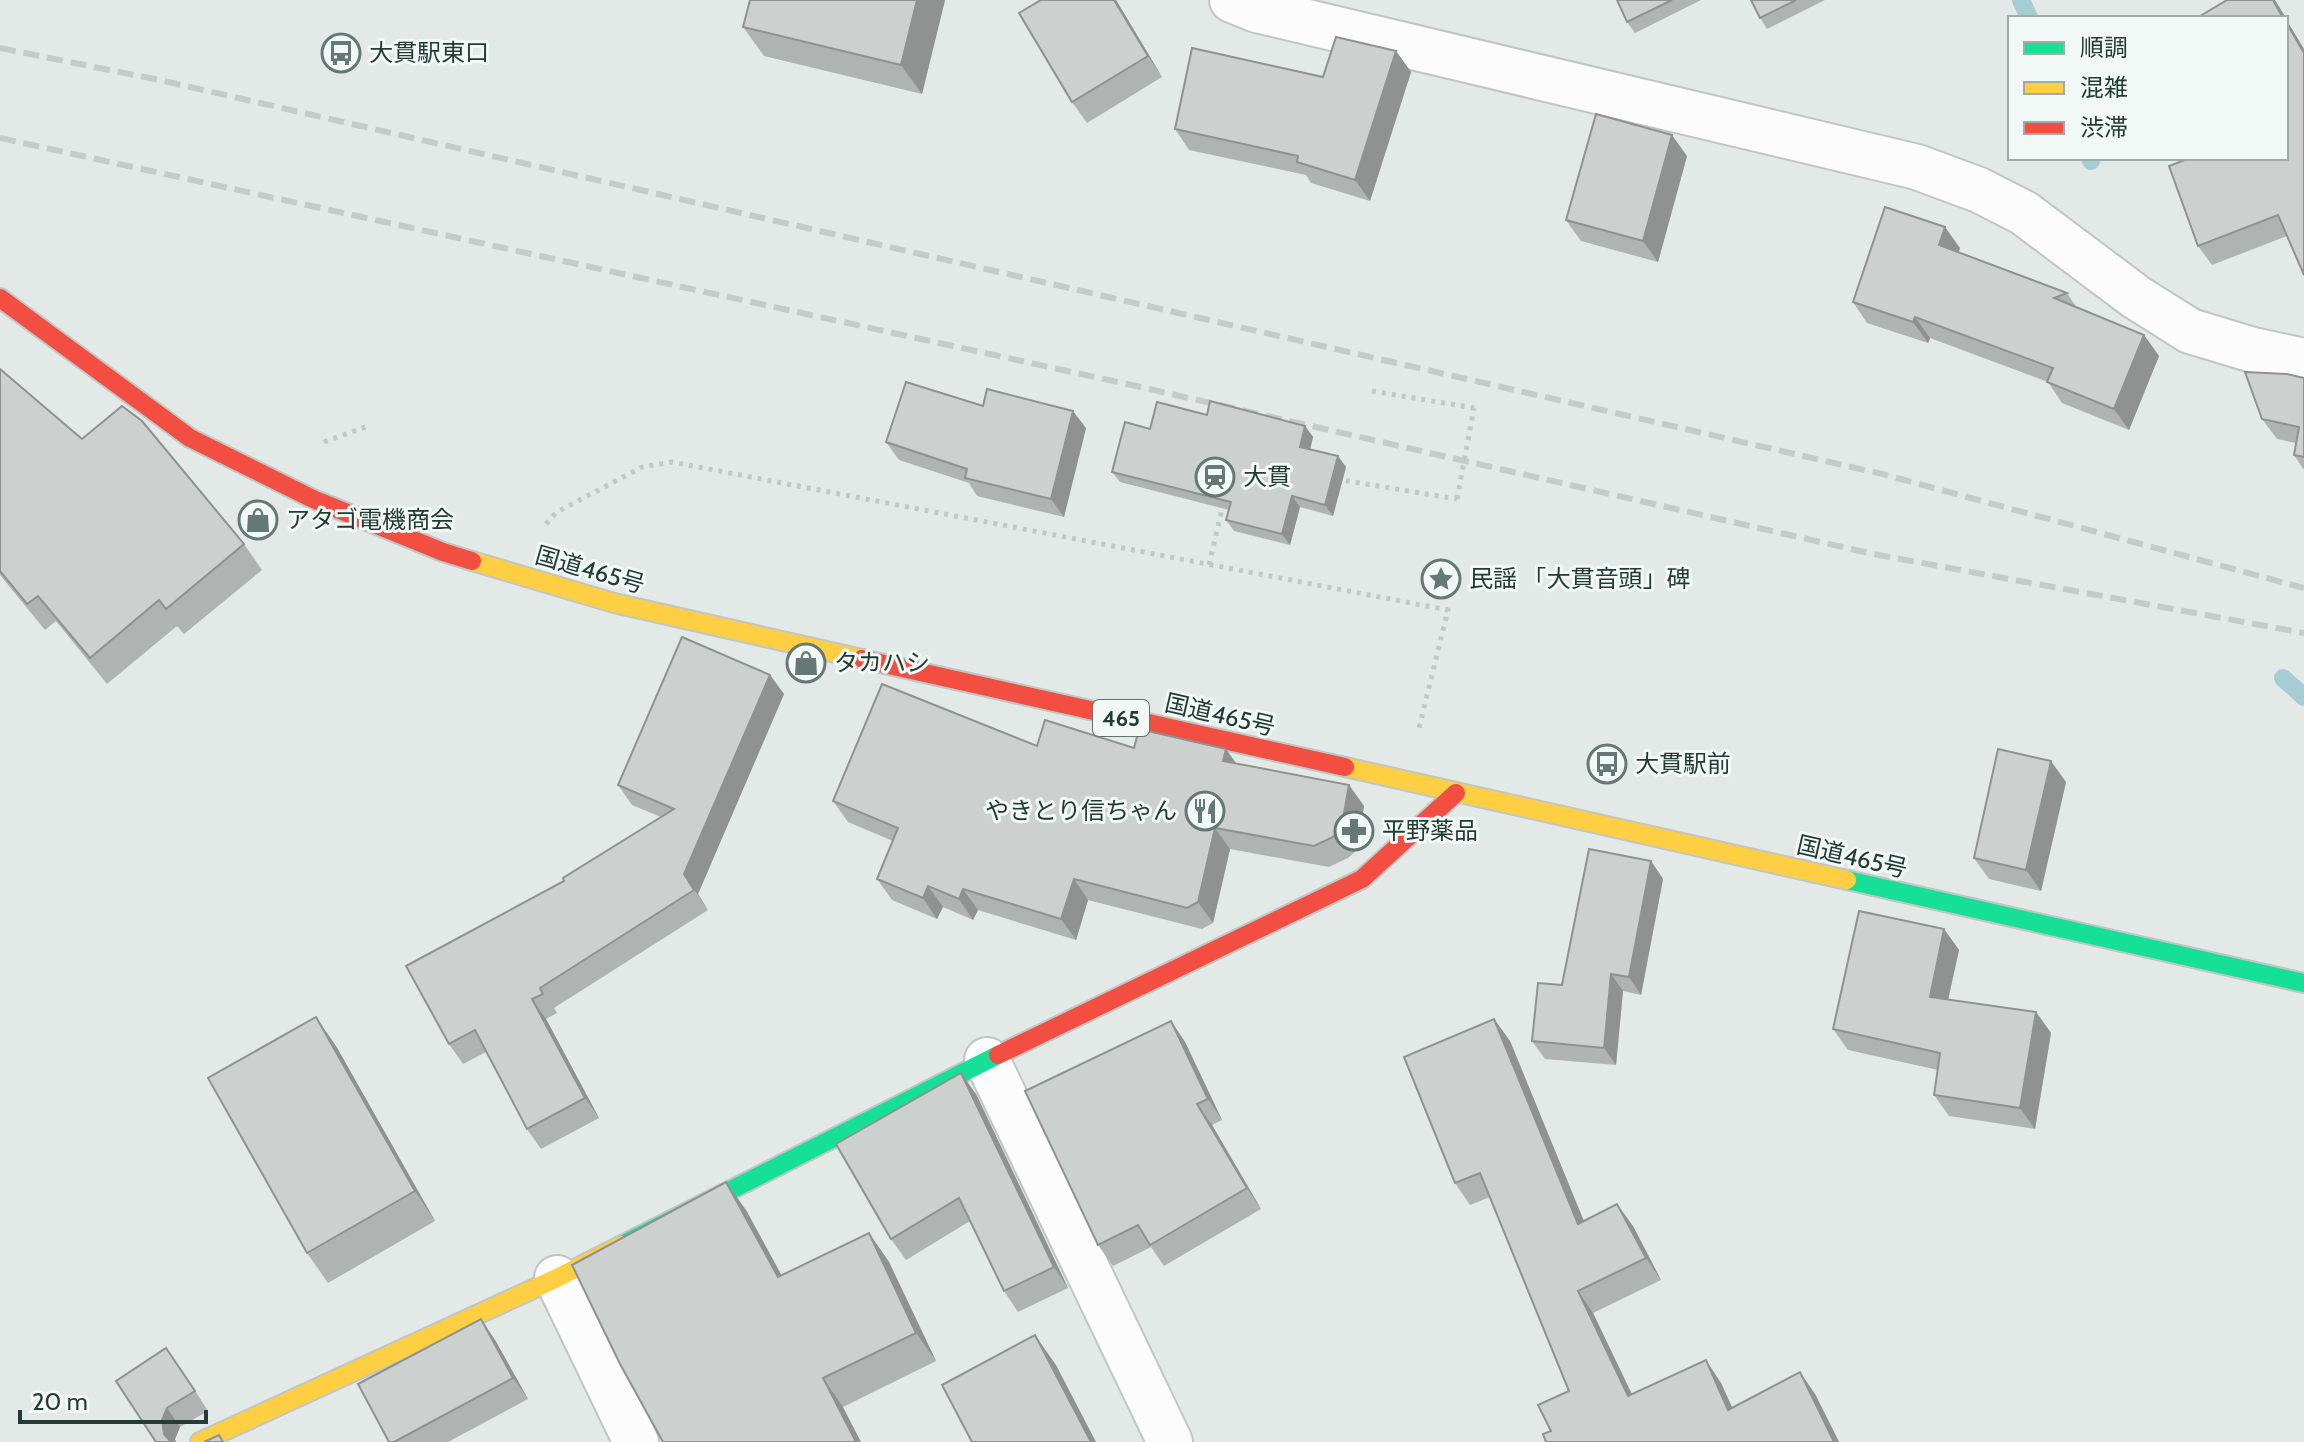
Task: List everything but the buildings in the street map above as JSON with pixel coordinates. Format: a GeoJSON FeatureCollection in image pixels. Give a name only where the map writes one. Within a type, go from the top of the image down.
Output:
{"type":"FeatureCollection","features":[{"type":"Feature","properties":{"kind":"main road","name":"国道465号"},"geometry":{"type":"LineString","coordinates":[[0,298],[190,438],[313,499],[443,552],[614,603],[2304,983]]}},
{"type":"Feature","properties":{"kind":"main road"},"geometry":{"type":"LineString","coordinates":[[200,1442],[557,1278],[987,1060],[1362,879],[1456,793]]}},
{"type":"Feature","properties":{"kind":"street"},"geometry":{"type":"LineString","coordinates":[[1232,0],[1272,14],[1917,167],[1979,190],[2024,213],[2136,297],[2190,331],[2304,361]]}},
{"type":"Feature","properties":{"kind":"street"},"geometry":{"type":"LineString","coordinates":[[987,1060],[1170,1442]]}},
{"type":"Feature","properties":{"kind":"street"},"geometry":{"type":"LineString","coordinates":[[557,1278],[636,1442]]}},
{"type":"Feature","properties":{"kind":"path"},"geometry":{"type":"LineString","coordinates":[[1321,476],[1457,499],[1474,408],[1372,391]]}},
{"type":"Feature","properties":{"kind":"path"},"geometry":{"type":"LineString","coordinates":[[315,445],[368,426]]}},
{"type":"Feature","properties":{"kind":"path"},"geometry":{"type":"LineString","coordinates":[[541,531],[557,512],[642,467],[672,462],[1448,610],[1416,739]]}},
{"type":"Feature","properties":{"kind":"path"},"geometry":{"type":"LineString","coordinates":[[1209,565],[1225,497]]}},
{"type":"Feature","properties":{"kind":"waterway"},"geometry":{"type":"LineString","coordinates":[[2021,0],[2028,16]]}},
{"type":"Feature","properties":{"kind":"waterway"},"geometry":{"type":"LineString","coordinates":[[2283,678],[2304,697]]}},
{"type":"Feature","properties":{"kind":"railway"},"geometry":{"type":"LineString","coordinates":[[0,48],[164,81],[1882,474],[2304,588]]}},
{"type":"Feature","properties":{"kind":"railway"},"geometry":{"type":"LineString","coordinates":[[0,138],[1136,386],[1873,554],[2304,633]]}},
{"type":"Feature","properties":{"kind":"traffic: fast"},"geometry":{"type":"LineString","coordinates":[[1847,880],[2304,983]]}},
{"type":"Feature","properties":{"kind":"traffic: fast"},"geometry":{"type":"LineString","coordinates":[[622,1245],[998,1055]]}},
{"type":"Feature","properties":{"kind":"traffic: slow"},"geometry":{"type":"LineString","coordinates":[[472,561],[614,603],[862,659]]}},
{"type":"Feature","properties":{"kind":"traffic: slow"},"geometry":{"type":"LineString","coordinates":[[1345,767],[1847,880]]}},
{"type":"Feature","properties":{"kind":"traffic: slow"},"geometry":{"type":"LineString","coordinates":[[200,1442],[557,1278],[622,1245]]}},
{"type":"Feature","properties":{"kind":"traffic: jam"},"geometry":{"type":"LineString","coordinates":[[0,298],[190,438],[313,499],[472,561]]}},
{"type":"Feature","properties":{"kind":"traffic: jam"},"geometry":{"type":"LineString","coordinates":[[862,659],[1345,767]]}},
{"type":"Feature","properties":{"kind":"traffic: jam"},"geometry":{"type":"LineString","coordinates":[[998,1055],[1362,879],[1456,793]]}},
{"type":"Feature","properties":{"kind":"place","name":"大貫駅東口"},"geometry":{"type":"Point","coordinates":[341,53]}},
{"type":"Feature","properties":{"kind":"place","name":"大貫"},"geometry":{"type":"Point","coordinates":[1215,477]}},
{"type":"Feature","properties":{"kind":"place","name":"アタゴ電機商会"},"geometry":{"type":"Point","coordinates":[258,520]}},
{"type":"Feature","properties":{"kind":"place","name":"民謡 「大貫音頭」碑"},"geometry":{"type":"Point","coordinates":[1441,579]}},
{"type":"Feature","properties":{"kind":"place","name":"タカハシ"},"geometry":{"type":"Point","coordinates":[806,663]}},
{"type":"Feature","properties":{"kind":"place","name":"大貫駅前"},"geometry":{"type":"Point","coordinates":[1607,764]}},
{"type":"Feature","properties":{"kind":"place","name":"やきとり信ちゃん"},"geometry":{"type":"Point","coordinates":[1205,811]}},
{"type":"Feature","properties":{"kind":"place","name":"平野薬品"},"geometry":{"type":"Point","coordinates":[1354,831]}}]}
